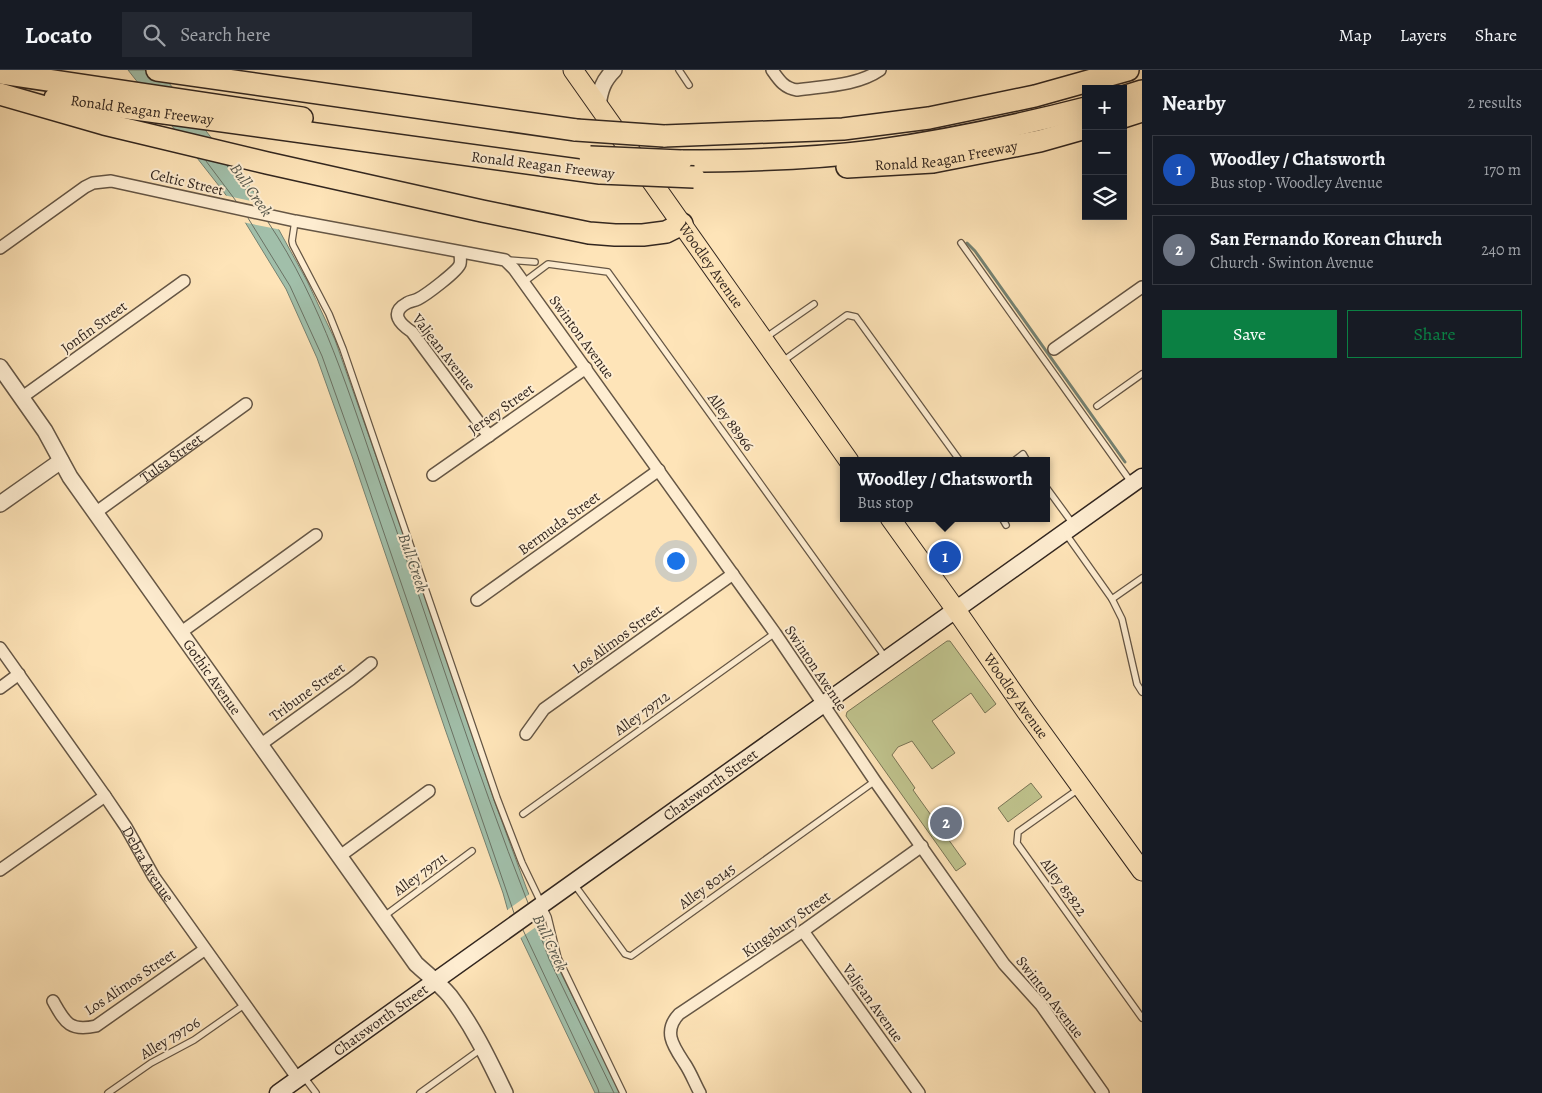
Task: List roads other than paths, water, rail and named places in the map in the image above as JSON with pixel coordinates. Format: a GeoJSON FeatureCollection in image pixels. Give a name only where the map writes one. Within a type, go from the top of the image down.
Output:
{"type":"FeatureCollection","features":[{"type":"Feature","properties":{"kind":"highway"},"geometry":{"type":"LineString","coordinates":[[157,70],[576,130],[664,136],[843,129],[929,118],[1035,96],[1128,70]]}},
{"type":"Feature","properties":{"kind":"highway"},"geometry":{"type":"LineString","coordinates":[[0,73],[89,95]]}},
{"type":"Feature","properties":{"kind":"highway"},"geometry":{"type":"LineString","coordinates":[[1127,96],[1142,91]]}},
{"type":"Feature","properties":{"kind":"highway"},"geometry":{"type":"LineString","coordinates":[[0,92],[104,124],[267,163],[589,233],[643,235],[666,232],[682,224]]}},
{"type":"Feature","properties":{"kind":"highway","name":"Ronald Reagan Freeway"},"geometry":{"type":"LineString","coordinates":[[0,92],[89,95],[243,118],[595,165],[688,169],[932,162],[1040,141],[1082,129]]}},
{"type":"Feature","properties":{"kind":"highway"},"geometry":{"type":"LineString","coordinates":[[688,169],[758,160],[873,151],[1014,126],[1082,109]]}},
{"type":"Feature","properties":{"kind":"highway"},"geometry":{"type":"LineString","coordinates":[[1127,116],[1142,111]]}},
{"type":"Feature","properties":{"kind":"main road","name":"Woodley Avenue"},"geometry":{"type":"LineString","coordinates":[[573,70],[846,457]]}},
{"type":"Feature","properties":{"kind":"main road","name":"Chatsworth Street"},"geometry":{"type":"LineString","coordinates":[[278,1093],[1137,481]]}},
{"type":"Feature","properties":{"kind":"main road","name":"Woodley Avenue"},"geometry":{"type":"LineString","coordinates":[[893,522],[1142,871]]}},
{"type":"Feature","properties":{"kind":"street"},"geometry":{"type":"LineString","coordinates":[[598,106],[602,86],[606,78],[614,70]]}},
{"type":"Feature","properties":{"kind":"street"},"geometry":{"type":"LineString","coordinates":[[772,70],[782,84],[797,90],[860,81],[880,70]]}},
{"type":"Feature","properties":{"kind":"street","name":"Celtic Street"},"geometry":{"type":"LineString","coordinates":[[0,248],[75,193],[100,181],[119,182],[295,222],[504,260]]}},
{"type":"Feature","properties":{"kind":"street","name":"Valjean Avenue"},"geometry":{"type":"LineString","coordinates":[[460,252],[460,264],[454,272],[418,299],[401,307],[397,312],[400,322],[412,332],[489,436]]}},
{"type":"Feature","properties":{"kind":"street","name":"Swinton Avenue"},"geometry":{"type":"LineString","coordinates":[[504,260],[524,282],[775,633],[875,781],[1004,964],[1041,1006],[1103,1093]]}},
{"type":"Feature","properties":{"kind":"street","name":"Jonfin Street"},"geometry":{"type":"LineString","coordinates":[[21,398],[184,281]]}},
{"type":"Feature","properties":{"kind":"street"},"geometry":{"type":"LineString","coordinates":[[1054,350],[1142,287]]}},
{"type":"Feature","properties":{"kind":"street","name":"Gothic Avenue"},"geometry":{"type":"LineString","coordinates":[[0,367],[45,431],[70,477],[180,633],[416,964],[435,981]]}},
{"type":"Feature","properties":{"kind":"street","name":"Jersey Street"},"geometry":{"type":"LineString","coordinates":[[433,475],[586,368]]}},
{"type":"Feature","properties":{"kind":"street","name":"Tulsa Street"},"geometry":{"type":"LineString","coordinates":[[95,513],[246,404]]}},
{"type":"Feature","properties":{"kind":"street"},"geometry":{"type":"LineString","coordinates":[[0,504],[61,461]]}},
{"type":"Feature","properties":{"kind":"street","name":"Bermuda Street"},"geometry":{"type":"LineString","coordinates":[[477,600],[659,470]]}},
{"type":"Feature","properties":{"kind":"street"},"geometry":{"type":"LineString","coordinates":[[180,633],[316,535]]}},
{"type":"Feature","properties":{"kind":"street","name":"Los Alimos Street"},"geometry":{"type":"LineString","coordinates":[[526,734],[544,710],[733,574]]}},
{"type":"Feature","properties":{"kind":"street","name":"Debra Avenue"},"geometry":{"type":"LineString","coordinates":[[0,648],[126,827],[154,877],[204,950],[300,1077]]}},
{"type":"Feature","properties":{"kind":"street","name":"Tribune Street"},"geometry":{"type":"LineString","coordinates":[[260,745],[351,680],[371,663]]}},
{"type":"Feature","properties":{"kind":"street"},"geometry":{"type":"LineString","coordinates":[[0,688],[19,674]]}},
{"type":"Feature","properties":{"kind":"street"},"geometry":{"type":"LineString","coordinates":[[340,856],[430,790]]}},
{"type":"Feature","properties":{"kind":"street"},"geometry":{"type":"LineString","coordinates":[[0,870],[105,796]]}},
{"type":"Feature","properties":{"kind":"street","name":"Kingsbury Street"},"geometry":{"type":"LineString","coordinates":[[700,1093],[686,1065],[674,1048],[671,1038],[674,1020],[679,1014],[803,931],[922,846]]}},
{"type":"Feature","properties":{"kind":"street","name":"Valjean Avenue"},"geometry":{"type":"LineString","coordinates":[[803,931],[919,1093]]}},
{"type":"Feature","properties":{"kind":"street","name":"Los Alimos Street"},"geometry":{"type":"LineString","coordinates":[[53,1001],[64,1020],[74,1028],[96,1026],[204,950]]}},
{"type":"Feature","properties":{"kind":"street"},"geometry":{"type":"LineString","coordinates":[[435,981],[452,1000],[483,1048],[505,1093]]}},
{"type":"Feature","properties":{"kind":"lane"},"geometry":{"type":"LineString","coordinates":[[679,70],[689,85]]}},
{"type":"Feature","properties":{"kind":"lane"},"geometry":{"type":"LineString","coordinates":[[295,222],[293,245],[329,314],[343,350],[497,798],[540,906],[548,917],[558,958],[623,1093]]}},
{"type":"Feature","properties":{"kind":"lane"},"geometry":{"type":"LineString","coordinates":[[962,243],[1137,481]]}},
{"type":"Feature","properties":{"kind":"lane"},"geometry":{"type":"LineString","coordinates":[[504,260],[535,262]]}},
{"type":"Feature","properties":{"kind":"lane","name":"Alley 88966"},"geometry":{"type":"LineString","coordinates":[[524,282],[548,264],[608,272],[887,659]]}},
{"type":"Feature","properties":{"kind":"lane"},"geometry":{"type":"LineString","coordinates":[[763,339],[814,304]]}},
{"type":"Feature","properties":{"kind":"lane"},"geometry":{"type":"LineString","coordinates":[[780,363],[847,315],[856,317],[957,457]]}},
{"type":"Feature","properties":{"kind":"lane"},"geometry":{"type":"LineString","coordinates":[[1097,406],[1142,374]]}},
{"type":"Feature","properties":{"kind":"lane"},"geometry":{"type":"LineString","coordinates":[[1050,494],[1122,618],[1138,684],[1142,692]]}},
{"type":"Feature","properties":{"kind":"lane"},"geometry":{"type":"LineString","coordinates":[[1112,599],[1142,578]]}},
{"type":"Feature","properties":{"kind":"lane","name":"Alley 79712"},"geometry":{"type":"LineString","coordinates":[[523,814],[775,633]]}},
{"type":"Feature","properties":{"kind":"lane","name":"Alley 80145"},"geometry":{"type":"LineString","coordinates":[[573,882],[625,954],[631,956],[875,781]]}},
{"type":"Feature","properties":{"kind":"lane","name":"Alley 85822"},"geometry":{"type":"LineString","coordinates":[[1081,787],[1018,832],[1017,843],[1142,1018]]}},
{"type":"Feature","properties":{"kind":"lane","name":"Alley 79711"},"geometry":{"type":"LineString","coordinates":[[383,917],[472,851]]}},
{"type":"Feature","properties":{"kind":"lane","name":"Alley 79706"},"geometry":{"type":"LineString","coordinates":[[108,1093],[151,1063],[194,1040],[244,1005]]}},
{"type":"Feature","properties":{"kind":"lane"},"geometry":{"type":"LineString","coordinates":[[420,1093],[483,1048]]}},
{"type":"Feature","properties":{"kind":"lane"},"geometry":{"type":"LineString","coordinates":[[300,1077],[316,1093]]}},
{"type":"Feature","properties":{"kind":"water","name":"Bull Creek"},"geometry":{"type":"Polygon","coordinates":[[[128,70],[159,70],[230,162],[239,170],[279,230],[307,281],[335,340],[419,578],[494,800],[526,887],[553,957],[620,1093],[595,1093],[508,911],[317,358],[286,289],[245,222],[223,191],[128,70]]]}},
{"type":"Feature","properties":{"kind":"waterway"},"geometry":{"type":"LineString","coordinates":[[967,243],[975,251],[1125,462]]}},
{"type":"Feature","properties":{"kind":"place","name":"Woodley / Chatsworth"},"geometry":{"type":"Point","coordinates":[945,557]}},
{"type":"Feature","properties":{"kind":"place","name":"San Fernando Korean Church"},"geometry":{"type":"Point","coordinates":[946,823]}}]}
